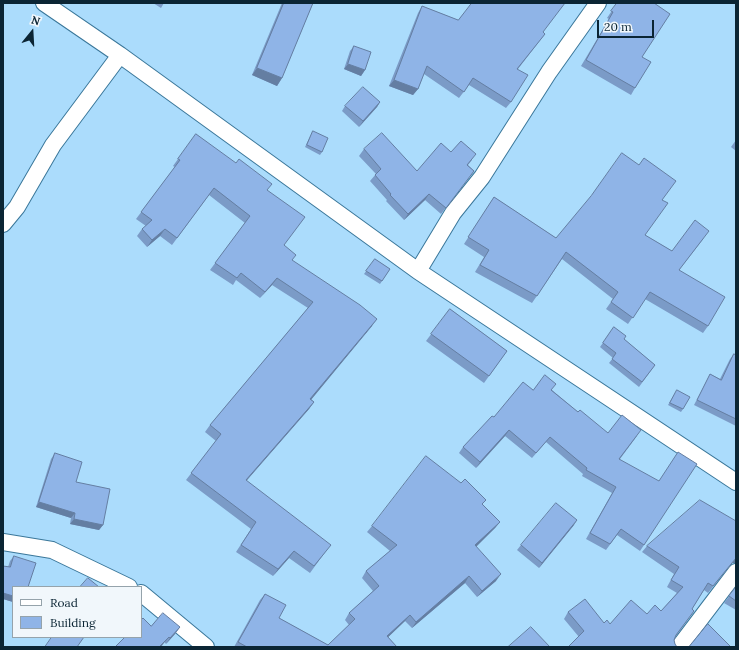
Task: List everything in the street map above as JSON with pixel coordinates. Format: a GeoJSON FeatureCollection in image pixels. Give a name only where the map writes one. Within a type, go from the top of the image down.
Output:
{"type":"FeatureCollection","features":[{"type":"Feature","properties":{"kind":"street"},"geometry":{"type":"LineString","coordinates":[[44,3],[120,55],[418,271],[736,482]]}},
{"type":"Feature","properties":{"kind":"street"},"geometry":{"type":"LineString","coordinates":[[418,271],[453,213],[482,177],[549,72],[598,3]]}},
{"type":"Feature","properties":{"kind":"street"},"geometry":{"type":"LineString","coordinates":[[3,224],[17,207],[53,145],[120,55]]}},
{"type":"Feature","properties":{"kind":"street"},"geometry":{"type":"LineString","coordinates":[[3,542],[52,550],[127,586]]}},
{"type":"Feature","properties":{"kind":"street"},"geometry":{"type":"LineString","coordinates":[[679,647],[736,572]]}},
{"type":"Feature","properties":{"kind":"street"},"geometry":{"type":"LineString","coordinates":[[142,594],[204,646]]}},
{"type":"Feature","properties":{"kind":"building"},"geometry":{"type":"Polygon","coordinates":[[[284,3],[313,3],[282,78],[257,68],[284,3]]]}},
{"type":"Feature","properties":{"kind":"building"},"geometry":{"type":"Polygon","coordinates":[[[472,3],[565,3],[543,32],[545,34],[517,69],[528,75],[511,102],[473,78],[464,92],[427,66],[418,89],[394,80],[422,6],[458,20],[472,3]]]}},
{"type":"Feature","properties":{"kind":"building"},"geometry":{"type":"Polygon","coordinates":[[[617,3],[654,3],[670,14],[642,57],[651,62],[635,88],[586,60],[613,12],[611,11],[617,3]]]}},
{"type":"Feature","properties":{"kind":"building"},"geometry":{"type":"Polygon","coordinates":[[[354,46],[371,52],[365,70],[348,64],[354,46]]]}},
{"type":"Feature","properties":{"kind":"building"},"geometry":{"type":"Polygon","coordinates":[[[363,87],[380,102],[363,121],[345,106],[363,87]]]}},
{"type":"Feature","properties":{"kind":"building"},"geometry":{"type":"Polygon","coordinates":[[[313,131],[328,138],[322,152],[307,145],[313,131]]]}},
{"type":"Feature","properties":{"kind":"building"},"geometry":{"type":"Polygon","coordinates":[[[382,133],[417,171],[441,143],[451,152],[461,141],[476,154],[467,165],[474,171],[446,208],[429,194],[408,214],[390,195],[391,194],[375,175],[381,169],[364,149],[382,133]]]}},
{"type":"Feature","properties":{"kind":"building"},"geometry":{"type":"Polygon","coordinates":[[[196,134],[236,163],[239,159],[272,184],[267,190],[305,217],[284,245],[296,255],[292,260],[360,305],[377,319],[310,399],[314,402],[246,480],[331,545],[314,566],[294,551],[278,569],[241,545],[256,522],[191,473],[221,434],[210,425],[313,302],[277,278],[265,292],[241,273],[237,278],[215,263],[250,216],[214,188],[177,238],[165,229],[152,240],[142,229],[152,220],[141,212],[180,160],[178,159],[196,134]]]}},
{"type":"Feature","properties":{"kind":"building"},"geometry":{"type":"Polygon","coordinates":[[[622,153],[639,165],[644,158],[676,181],[662,200],[668,203],[645,235],[672,251],[695,220],[709,231],[679,270],[725,297],[708,326],[650,292],[633,318],[611,302],[618,292],[566,252],[537,296],[480,265],[489,250],[468,237],[494,197],[556,238],[591,196],[622,153]]]}},
{"type":"Feature","properties":{"kind":"building"},"geometry":{"type":"Polygon","coordinates":[[[375,259],[390,269],[382,281],[366,271],[375,259]]]}},
{"type":"Feature","properties":{"kind":"building"},"geometry":{"type":"Polygon","coordinates":[[[450,309],[507,351],[489,376],[431,334],[450,309]]]}},
{"type":"Feature","properties":{"kind":"building"},"geometry":{"type":"Polygon","coordinates":[[[614,327],[626,336],[624,339],[655,365],[642,382],[612,359],[616,353],[603,343],[614,327]]]}},
{"type":"Feature","properties":{"kind":"building"},"geometry":{"type":"Polygon","coordinates":[[[734,354],[736,355],[736,419],[697,400],[710,374],[721,380],[734,354]]]}},
{"type":"Feature","properties":{"kind":"building"},"geometry":{"type":"Polygon","coordinates":[[[545,375],[556,384],[551,390],[578,412],[580,410],[608,433],[622,415],[641,430],[619,459],[659,481],[678,452],[697,464],[644,545],[621,529],[610,544],[590,533],[616,487],[586,470],[587,468],[550,437],[536,453],[509,430],[480,462],[463,447],[492,416],[494,417],[523,382],[533,390],[545,375]]]}},
{"type":"Feature","properties":{"kind":"building"},"geometry":{"type":"Polygon","coordinates":[[[677,390],[690,397],[683,409],[670,403],[677,390]]]}},
{"type":"Feature","properties":{"kind":"building"},"geometry":{"type":"Polygon","coordinates":[[[55,453],[82,462],[76,482],[110,489],[103,525],[74,519],[75,513],[39,502],[55,453]]]}},
{"type":"Feature","properties":{"kind":"building"},"geometry":{"type":"Polygon","coordinates":[[[426,456],[461,483],[465,479],[486,500],[482,504],[500,522],[475,545],[501,574],[482,591],[469,576],[416,622],[410,615],[387,636],[397,647],[247,647],[238,642],[265,594],[286,605],[279,618],[328,645],[355,619],[349,613],[379,586],[366,571],[397,545],[372,526],[426,456]]]}},
{"type":"Feature","properties":{"kind":"building"},"geometry":{"type":"Polygon","coordinates":[[[700,500],[736,521],[736,558],[713,586],[708,583],[692,609],[694,611],[676,635],[674,640],[677,647],[568,647],[584,631],[568,612],[585,599],[604,623],[607,620],[610,624],[631,600],[647,614],[655,605],[661,611],[683,587],[671,580],[679,567],[647,546],[700,500]]]}},
{"type":"Feature","properties":{"kind":"building"},"geometry":{"type":"Polygon","coordinates":[[[556,503],[577,520],[542,563],[521,545],[556,503]]]}},
{"type":"Feature","properties":{"kind":"building"},"geometry":{"type":"Polygon","coordinates":[[[14,556],[36,563],[28,586],[12,586],[12,596],[3,593],[3,566],[10,567],[14,556]]]}},
{"type":"Feature","properties":{"kind":"building"},"geometry":{"type":"Polygon","coordinates":[[[88,578],[98,586],[81,586],[88,578]]]}},
{"type":"Feature","properties":{"kind":"building"},"geometry":{"type":"Polygon","coordinates":[[[736,587],[736,601],[729,596],[736,587]]]}},
{"type":"Feature","properties":{"kind":"building"},"geometry":{"type":"Polygon","coordinates":[[[163,613],[180,627],[159,647],[115,647],[124,638],[142,638],[143,618],[151,626],[163,613]]]}},
{"type":"Feature","properties":{"kind":"building"},"geometry":{"type":"Polygon","coordinates":[[[708,624],[731,647],[689,647],[708,624]]]}},
{"type":"Feature","properties":{"kind":"building"},"geometry":{"type":"Polygon","coordinates":[[[531,627],[550,647],[508,647],[531,627]]]}},
{"type":"Feature","properties":{"kind":"building"},"geometry":{"type":"Polygon","coordinates":[[[51,638],[83,638],[77,647],[45,647],[51,638]]]}}]}
